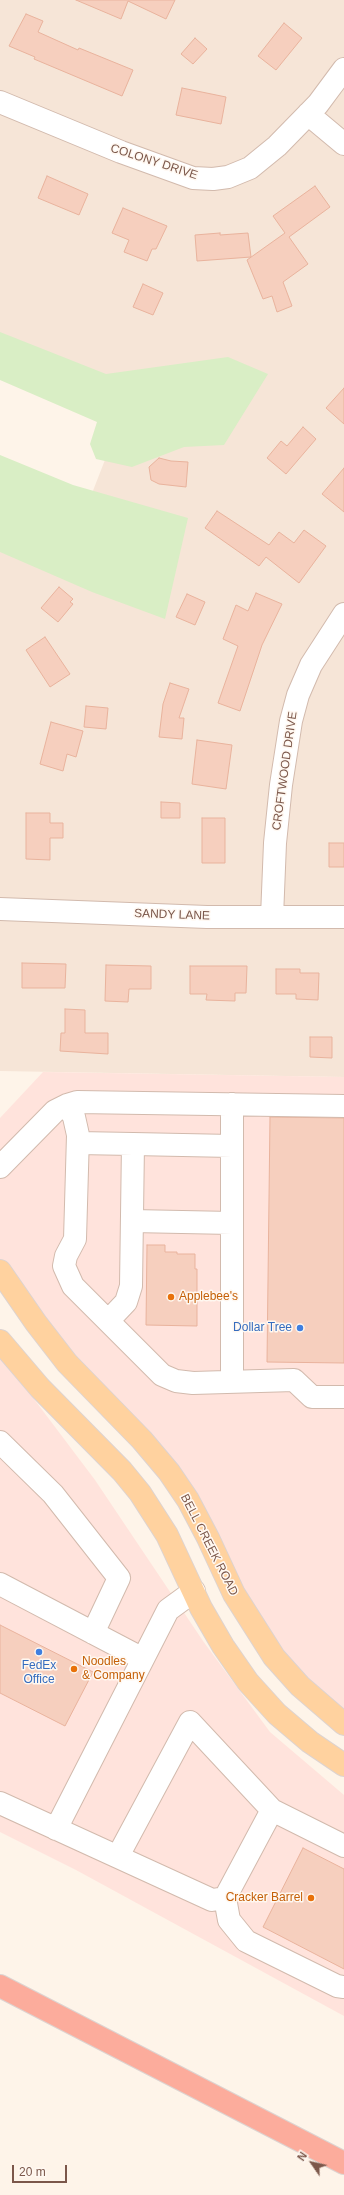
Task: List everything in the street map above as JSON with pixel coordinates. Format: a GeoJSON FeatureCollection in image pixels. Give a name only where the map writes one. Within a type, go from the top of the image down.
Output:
{"type":"FeatureCollection","features":[{"type":"Feature","properties":{"kind":"highway"},"geometry":{"type":"LineString","coordinates":[[0,1986],[344,2163]]}},
{"type":"Feature","properties":{"kind":"main road","name":"BELL CREEK ROAD"},"geometry":{"type":"LineString","coordinates":[[0,1271],[36,1324],[66,1363],[142,1440],[169,1472],[188,1500],[208,1538],[234,1594],[274,1657],[300,1686],[344,1724]]}},
{"type":"Feature","properties":{"kind":"main road"},"geometry":{"type":"LineString","coordinates":[[0,1341],[40,1388],[122,1471],[140,1493],[167,1535],[223,1646],[248,1682],[277,1714],[310,1742],[344,1765]]}},
{"type":"Feature","properties":{"kind":"street","name":"COLONY DRIVE"},"geometry":{"type":"LineString","coordinates":[[0,102],[121,152],[193,178],[213,179],[228,177],[250,168],[277,146],[308,114],[344,69]]}},
{"type":"Feature","properties":{"kind":"street"},"geometry":{"type":"LineString","coordinates":[[308,114],[344,144]]}},
{"type":"Feature","properties":{"kind":"street","name":"CROFTWOOD DRIVE"},"geometry":{"type":"LineString","coordinates":[[272,917],[275,843],[281,785],[291,721],[298,695],[311,665],[344,614]]}},
{"type":"Feature","properties":{"kind":"street","name":"SANDY LANE"},"geometry":{"type":"LineString","coordinates":[[0,909],[207,917],[344,917]]}},
{"type":"Feature","properties":{"kind":"street"},"geometry":{"type":"LineString","coordinates":[[0,1167],[56,1111],[67,1104],[77,1102],[344,1106]]}},
{"type":"Feature","properties":{"kind":"street"},"geometry":{"type":"LineString","coordinates":[[67,1104],[74,1117],[78,1143],[75,1239],[66,1256],[64,1266],[73,1286],[162,1375],[176,1381],[192,1383],[294,1380],[312,1397],[344,1397]]}},
{"type":"Feature","properties":{"kind":"street"},"geometry":{"type":"LineString","coordinates":[[232,1104],[232,1382]]}},
{"type":"Feature","properties":{"kind":"street"},"geometry":{"type":"LineString","coordinates":[[78,1143],[232,1146]]}},
{"type":"Feature","properties":{"kind":"street"},"geometry":{"type":"LineString","coordinates":[[108,1321],[126,1302],[131,1286],[133,1144]]}},
{"type":"Feature","properties":{"kind":"street"},"geometry":{"type":"LineString","coordinates":[[132,1220],[232,1223]]}},
{"type":"Feature","properties":{"kind":"street"},"geometry":{"type":"LineString","coordinates":[[0,1442],[53,1494],[119,1578],[93,1633]]}},
{"type":"Feature","properties":{"kind":"street"},"geometry":{"type":"LineString","coordinates":[[0,1584],[143,1659]]}},
{"type":"Feature","properties":{"kind":"street"},"geometry":{"type":"LineString","coordinates":[[56,1829],[168,1610],[194,1591]]}},
{"type":"Feature","properties":{"kind":"street"},"geometry":{"type":"LineString","coordinates":[[118,1856],[190,1722],[272,1810],[344,1846]]}},
{"type":"Feature","properties":{"kind":"street"},"geometry":{"type":"LineString","coordinates":[[0,1803],[212,1900],[225,1898]]}},
{"type":"Feature","properties":{"kind":"street"},"geometry":{"type":"LineString","coordinates":[[272,1810],[225,1898],[229,1920],[246,1942],[337,1986],[344,1987]]}},
{"type":"Feature","properties":{"kind":"shaded area"},"geometry":{"type":"Polygon","coordinates":[[[0,0],[344,0],[344,1077],[0,1071],[0,509],[87,506],[121,419],[0,367],[0,0]]]}},
{"type":"Feature","properties":{"kind":"shaded area"},"geometry":{"type":"Polygon","coordinates":[[[43,1072],[344,1077],[344,1724],[300,1686],[208,1538],[0,1271],[0,1118],[43,1072]]]}},
{"type":"Feature","properties":{"kind":"shaded area"},"geometry":{"type":"Polygon","coordinates":[[[0,1354],[95,1480],[203,1641],[270,1732],[344,1795],[344,2016],[76,1870],[0,1832],[0,1354]]]}},
{"type":"Feature","properties":{"kind":"green space"},"geometry":{"type":"Polygon","coordinates":[[[0,332],[106,374],[228,357],[268,374],[224,445],[184,447],[132,467],[96,459],[90,444],[97,422],[0,380],[0,332]]]}},
{"type":"Feature","properties":{"kind":"green space"},"geometry":{"type":"Polygon","coordinates":[[[0,455],[73,485],[188,518],[165,619],[92,592],[0,552],[0,455]]]}},
{"type":"Feature","properties":{"kind":"building"},"geometry":{"type":"Polygon","coordinates":[[[76,0],[175,0],[166,19],[128,1],[121,19],[76,0]]]}},
{"type":"Feature","properties":{"kind":"building"},"geometry":{"type":"Polygon","coordinates":[[[26,14],[43,21],[38,32],[78,50],[79,48],[133,70],[122,96],[34,59],[35,57],[9,46],[26,14]]]}},
{"type":"Feature","properties":{"kind":"building"},"geometry":{"type":"Polygon","coordinates":[[[284,23],[302,38],[276,70],[258,56],[284,23]]]}},
{"type":"Feature","properties":{"kind":"building"},"geometry":{"type":"Polygon","coordinates":[[[195,38],[207,49],[193,64],[181,54],[195,38]]]}},
{"type":"Feature","properties":{"kind":"building"},"geometry":{"type":"Polygon","coordinates":[[[182,88],[226,97],[221,124],[176,115],[182,88]]]}},
{"type":"Feature","properties":{"kind":"building"},"geometry":{"type":"Polygon","coordinates":[[[47,176],[88,194],[79,215],[38,198],[47,176]]]}},
{"type":"Feature","properties":{"kind":"building"},"geometry":{"type":"Polygon","coordinates":[[[315,186],[330,207],[289,237],[308,264],[283,282],[292,306],[277,312],[272,296],[263,299],[247,260],[285,233],[273,216],[315,186]]]}},
{"type":"Feature","properties":{"kind":"building"},"geometry":{"type":"Polygon","coordinates":[[[123,208],[167,226],[156,249],[152,249],[147,261],[124,252],[129,240],[112,233],[123,208]]]}},
{"type":"Feature","properties":{"kind":"building"},"geometry":{"type":"Polygon","coordinates":[[[220,233],[220,235],[248,233],[251,257],[197,261],[195,235],[220,233]]]}},
{"type":"Feature","properties":{"kind":"building"},"geometry":{"type":"Polygon","coordinates":[[[143,284],[163,293],[153,315],[133,307],[143,284]]]}},
{"type":"Feature","properties":{"kind":"building"},"geometry":{"type":"Polygon","coordinates":[[[344,388],[344,424],[326,408],[344,388]]]}},
{"type":"Feature","properties":{"kind":"building"},"geometry":{"type":"Polygon","coordinates":[[[303,427],[316,439],[286,474],[267,458],[281,441],[287,446],[303,427]]]}},
{"type":"Feature","properties":{"kind":"building"},"geometry":{"type":"Polygon","coordinates":[[[159,458],[171,461],[188,462],[186,487],[159,484],[151,480],[149,467],[159,458]]]}},
{"type":"Feature","properties":{"kind":"building"},"geometry":{"type":"Polygon","coordinates":[[[344,468],[344,512],[322,494],[344,468]]]}},
{"type":"Feature","properties":{"kind":"building"},"geometry":{"type":"Polygon","coordinates":[[[217,511],[269,545],[279,532],[294,543],[304,530],[326,546],[299,583],[266,557],[259,566],[205,528],[217,511]]]}},
{"type":"Feature","properties":{"kind":"building"},"geometry":{"type":"Polygon","coordinates":[[[59,587],[73,599],[70,602],[73,604],[58,622],[41,608],[59,587]]]}},
{"type":"Feature","properties":{"kind":"building"},"geometry":{"type":"Polygon","coordinates":[[[256,593],[282,604],[262,645],[240,711],[218,703],[238,646],[223,639],[236,605],[248,611],[256,593]]]}},
{"type":"Feature","properties":{"kind":"building"},"geometry":{"type":"Polygon","coordinates":[[[187,594],[205,602],[195,625],[176,617],[187,594]]]}},
{"type":"Feature","properties":{"kind":"building"},"geometry":{"type":"Polygon","coordinates":[[[45,637],[70,674],[50,687],[26,650],[45,637]]]}},
{"type":"Feature","properties":{"kind":"building"},"geometry":{"type":"Polygon","coordinates":[[[170,683],[189,689],[179,718],[184,718],[182,739],[159,737],[163,704],[170,683]]]}},
{"type":"Feature","properties":{"kind":"building"},"geometry":{"type":"Polygon","coordinates":[[[86,706],[108,708],[106,729],[84,727],[86,706]]]}},
{"type":"Feature","properties":{"kind":"building"},"geometry":{"type":"Polygon","coordinates":[[[51,722],[83,731],[76,757],[67,754],[63,771],[40,764],[51,722]]]}},
{"type":"Feature","properties":{"kind":"building"},"geometry":{"type":"Polygon","coordinates":[[[197,740],[232,745],[226,789],[192,784],[197,740]]]}},
{"type":"Feature","properties":{"kind":"building"},"geometry":{"type":"Polygon","coordinates":[[[161,802],[180,803],[180,818],[161,818],[161,802]]]}},
{"type":"Feature","properties":{"kind":"building"},"geometry":{"type":"Polygon","coordinates":[[[26,813],[50,813],[50,823],[63,823],[63,838],[50,838],[50,860],[26,859],[26,813]]]}},
{"type":"Feature","properties":{"kind":"building"},"geometry":{"type":"Polygon","coordinates":[[[202,818],[225,818],[225,863],[202,863],[202,818]]]}},
{"type":"Feature","properties":{"kind":"building"},"geometry":{"type":"Polygon","coordinates":[[[329,843],[344,843],[344,867],[329,867],[329,843]]]}},
{"type":"Feature","properties":{"kind":"building"},"geometry":{"type":"Polygon","coordinates":[[[22,963],[66,964],[65,988],[22,988],[22,963]]]}},
{"type":"Feature","properties":{"kind":"building"},"geometry":{"type":"Polygon","coordinates":[[[106,965],[151,966],[151,989],[129,989],[128,1002],[105,1001],[106,965]]]}},
{"type":"Feature","properties":{"kind":"building"},"geometry":{"type":"Polygon","coordinates":[[[190,966],[247,966],[246,993],[235,993],[235,1001],[206,1000],[207,994],[190,994],[190,966]]]}},
{"type":"Feature","properties":{"kind":"building"},"geometry":{"type":"Polygon","coordinates":[[[276,969],[300,969],[300,973],[319,973],[318,1000],[296,999],[296,994],[276,994],[276,969]]]}},
{"type":"Feature","properties":{"kind":"building"},"geometry":{"type":"Polygon","coordinates":[[[65,1009],[85,1010],[85,1033],[108,1033],[108,1054],[60,1051],[61,1033],[65,1033],[65,1009]]]}},
{"type":"Feature","properties":{"kind":"building"},"geometry":{"type":"Polygon","coordinates":[[[310,1037],[332,1037],[332,1058],[310,1057],[310,1037]]]}},
{"type":"Feature","properties":{"kind":"building"},"geometry":{"type":"Polygon","coordinates":[[[270,1117],[344,1118],[344,1363],[267,1362],[270,1117]]]}},
{"type":"Feature","properties":{"kind":"building","name":"Applebee's"},"geometry":{"type":"Polygon","coordinates":[[[147,1245],[165,1245],[165,1252],[195,1254],[195,1269],[197,1269],[197,1326],[146,1325],[147,1245]]]}},
{"type":"Feature","properties":{"kind":"building"},"geometry":{"type":"Polygon","coordinates":[[[0,1625],[93,1672],[65,1726],[0,1693],[0,1625]]]}},
{"type":"Feature","properties":{"kind":"building","name":"Cracker Barrel"},"geometry":{"type":"Polygon","coordinates":[[[303,1848],[344,1869],[344,1969],[263,1927],[303,1848]]]}},
{"type":"Feature","properties":{"kind":"place","name":"Applebee's"},"geometry":{"type":"Point","coordinates":[171,1297]}},
{"type":"Feature","properties":{"kind":"place","name":"Dollar Tree"},"geometry":{"type":"Point","coordinates":[300,1328]}},
{"type":"Feature","properties":{"kind":"place","name":"FedEx Office"},"geometry":{"type":"Point","coordinates":[39,1652]}},
{"type":"Feature","properties":{"kind":"place","name":"Noodles & Company"},"geometry":{"type":"Point","coordinates":[74,1669]}},
{"type":"Feature","properties":{"kind":"place","name":"Cracker Barrel"},"geometry":{"type":"Point","coordinates":[311,1898]}}]}
